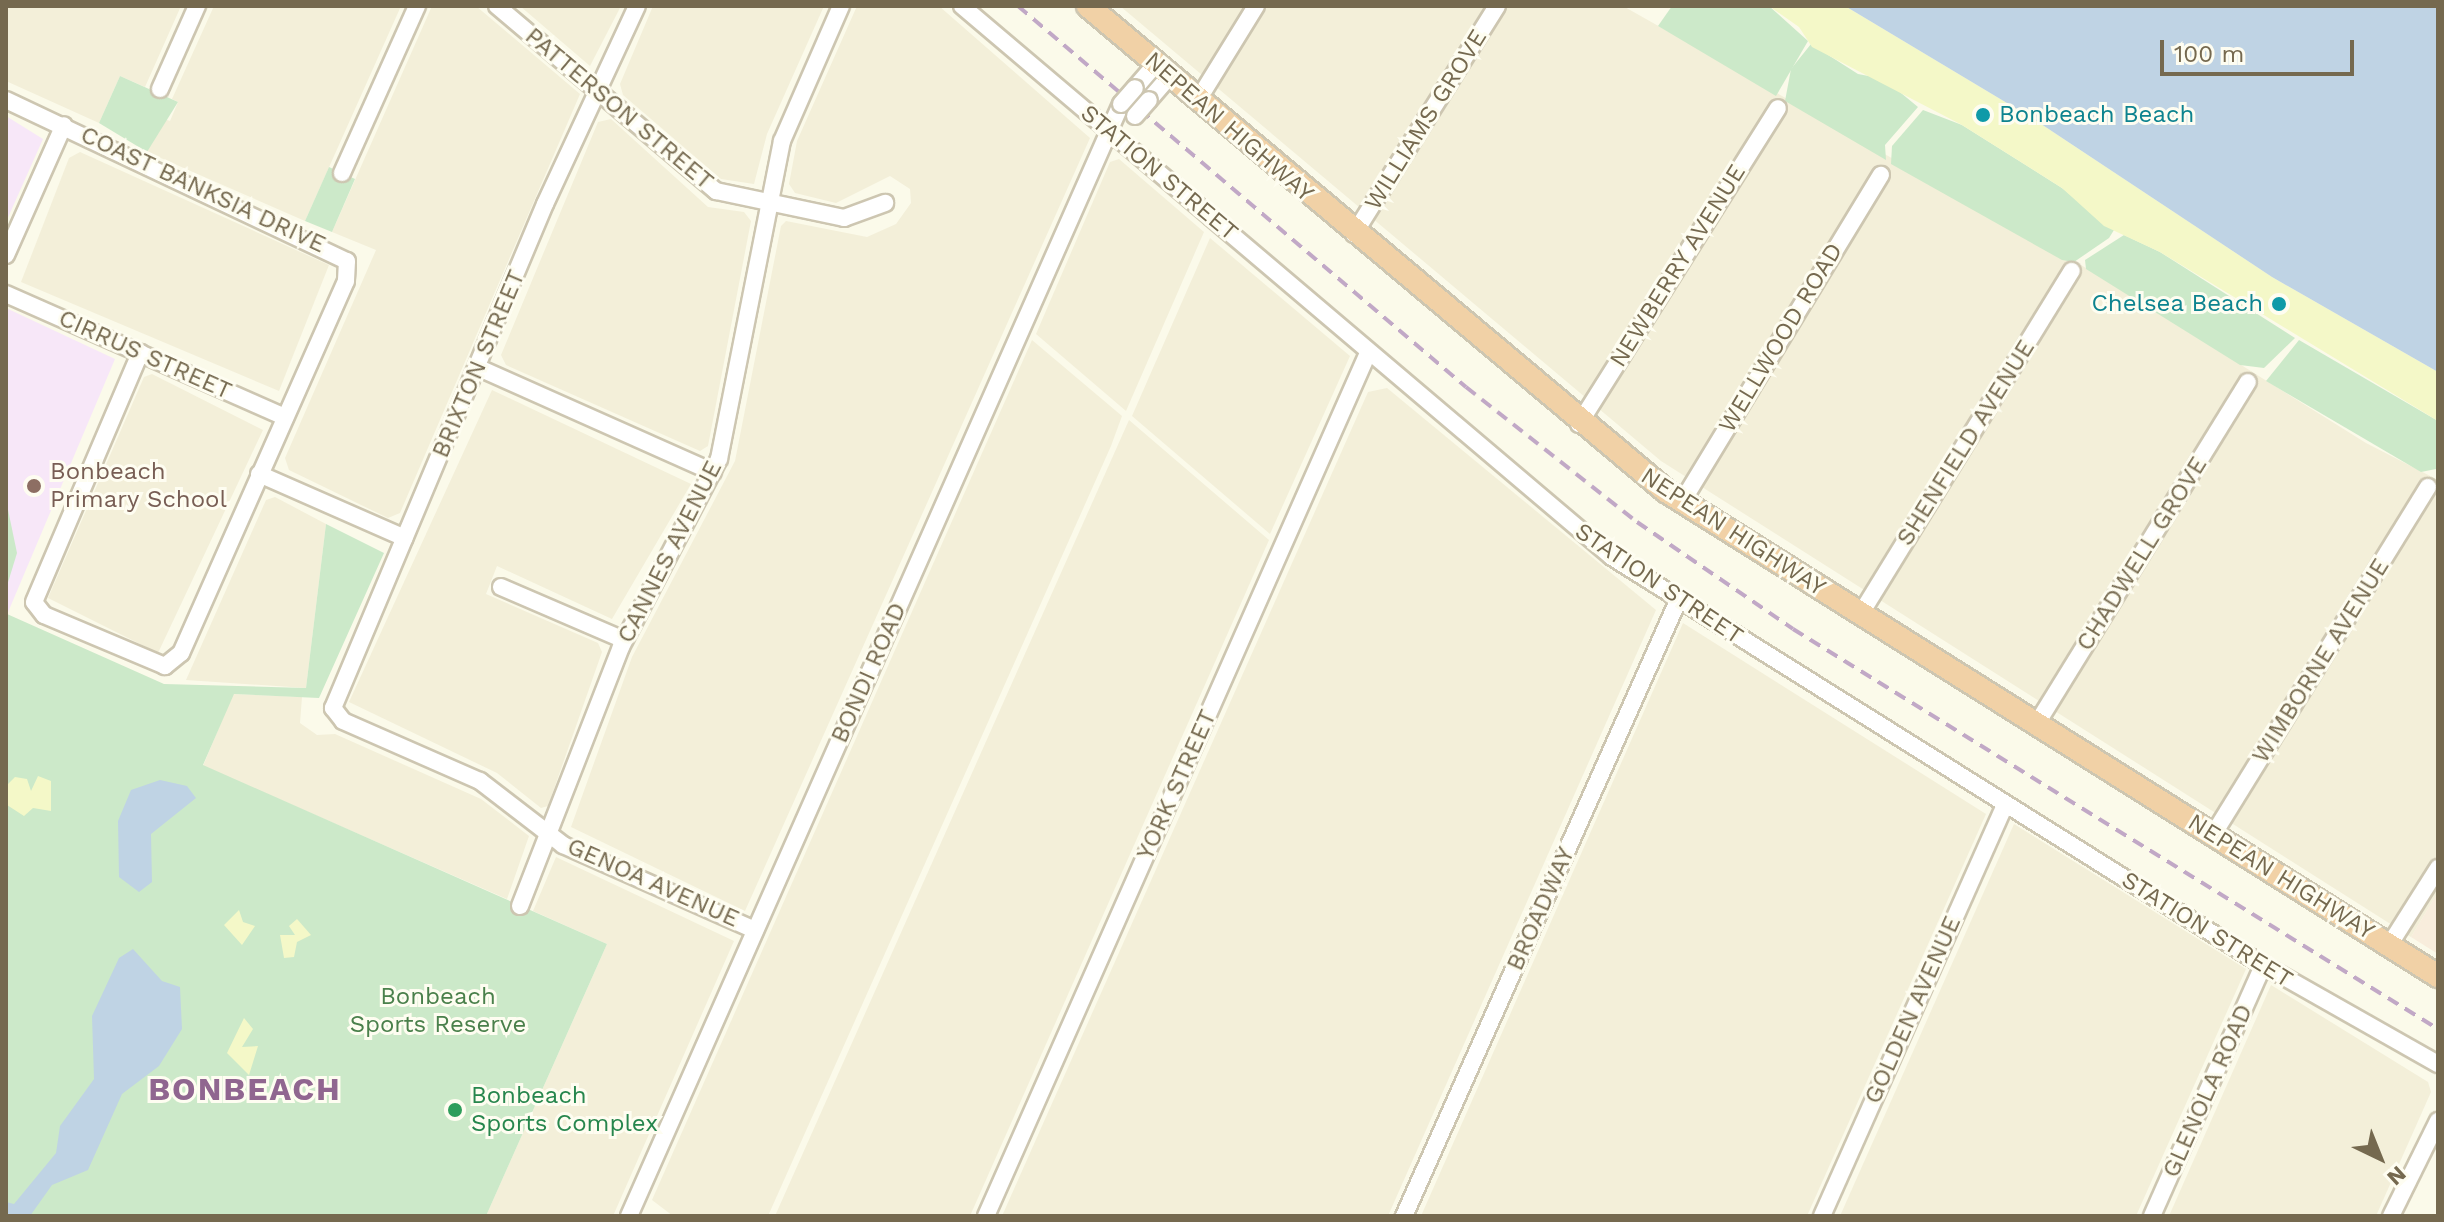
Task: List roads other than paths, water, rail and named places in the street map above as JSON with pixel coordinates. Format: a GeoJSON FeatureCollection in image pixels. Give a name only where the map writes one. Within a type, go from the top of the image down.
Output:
{"type":"FeatureCollection","features":[{"type":"Feature","properties":{"kind":"highway","name":"NEPEAN HIGHWAY"},"geometry":{"type":"LineString","coordinates":[[1088,6],[1579,424],[1682,502],[2438,976]]}},
{"type":"Feature","properties":{"kind":"street"},"geometry":{"type":"LineString","coordinates":[[160,89],[197,6]]}},
{"type":"Feature","properties":{"kind":"street"},"geometry":{"type":"LineString","coordinates":[[342,173],[417,6]]}},
{"type":"Feature","properties":{"kind":"street","name":"PATTERSON STREET"},"geometry":{"type":"LineString","coordinates":[[497,6],[712,189],[849,219],[885,203]]}},
{"type":"Feature","properties":{"kind":"street","name":"BRIXTON STREET"},"geometry":{"type":"LineString","coordinates":[[343,721],[332,696],[405,538],[637,6]]}},
{"type":"Feature","properties":{"kind":"street","name":"CANNES AVENUE"},"geometry":{"type":"LineString","coordinates":[[520,906],[551,835],[624,640],[713,472],[784,136],[841,6]]}},
{"type":"Feature","properties":{"kind":"street","name":"STATION STREET"},"geometry":{"type":"LineString","coordinates":[[962,6],[1567,522],[1678,601],[2263,965],[2435,1065]]}},
{"type":"Feature","properties":{"kind":"street"},"geometry":{"type":"LineString","coordinates":[[1198,100],[1256,6]]}},
{"type":"Feature","properties":{"kind":"street","name":"WILLIAMS GROVE"},"geometry":{"type":"LineString","coordinates":[[1354,234],[1497,6]]}},
{"type":"Feature","properties":{"kind":"street"},"geometry":{"type":"LineString","coordinates":[[1112,131],[1135,116],[1149,100],[1163,70]]}},
{"type":"Feature","properties":{"kind":"street","name":"BONDI ROAD"},"geometry":{"type":"LineString","coordinates":[[629,1216],[1112,131],[1121,104],[1135,88],[1163,70]]}},
{"type":"Feature","properties":{"kind":"street","name":"COAST BANKSIA DRIVE"},"geometry":{"type":"LineString","coordinates":[[6,100],[345,257],[346,281],[171,665],[154,664],[39,612],[39,582],[140,353]]}},
{"type":"Feature","properties":{"kind":"street","name":"NEWBERRY AVENUE"},"geometry":{"type":"LineString","coordinates":[[1579,424],[1778,108]]}},
{"type":"Feature","properties":{"kind":"street"},"geometry":{"type":"LineString","coordinates":[[6,255],[64,125]]}},
{"type":"Feature","properties":{"kind":"street","name":"WELLWOOD ROAD"},"geometry":{"type":"LineString","coordinates":[[1682,502],[1881,175]]}},
{"type":"Feature","properties":{"kind":"street","name":"SHENFIELD AVENUE"},"geometry":{"type":"LineString","coordinates":[[1860,615],[2072,271]]}},
{"type":"Feature","properties":{"kind":"street","name":"CIRRUS STREET"},"geometry":{"type":"LineString","coordinates":[[6,294],[285,417]]}},
{"type":"Feature","properties":{"kind":"street","name":"YORK STREET"},"geometry":{"type":"LineString","coordinates":[[986,1216],[1368,353]]}},
{"type":"Feature","properties":{"kind":"street"},"geometry":{"type":"LineString","coordinates":[[479,368],[713,472]]}},
{"type":"Feature","properties":{"kind":"street","name":"CHADWELL GROVE"},"geometry":{"type":"LineString","coordinates":[[2036,725],[2248,382]]}},
{"type":"Feature","properties":{"kind":"street"},"geometry":{"type":"LineString","coordinates":[[259,474],[405,538]]}},
{"type":"Feature","properties":{"kind":"street","name":"WIMBORNE AVENUE"},"geometry":{"type":"LineString","coordinates":[[2213,835],[2428,487]]}},
{"type":"Feature","properties":{"kind":"street"},"geometry":{"type":"LineString","coordinates":[[501,587],[624,640]]}},
{"type":"Feature","properties":{"kind":"street","name":"BROADWAY"},"geometry":{"type":"LineString","coordinates":[[1404,1216],[1678,601]]}},
{"type":"Feature","properties":{"kind":"street","name":"GENOA AVENUE"},"geometry":{"type":"LineString","coordinates":[[343,721],[480,781],[551,835],[755,930]]}},
{"type":"Feature","properties":{"kind":"street","name":"GOLDEN AVENUE"},"geometry":{"type":"LineString","coordinates":[[1822,1216],[2005,805]]}},
{"type":"Feature","properties":{"kind":"street"},"geometry":{"type":"LineString","coordinates":[[2390,944],[2438,868]]}},
{"type":"Feature","properties":{"kind":"street","name":"GLENOLA ROAD"},"geometry":{"type":"LineString","coordinates":[[2152,1216],[2263,965]]}},
{"type":"Feature","properties":{"kind":"street"},"geometry":{"type":"LineString","coordinates":[[2391,1216],[2421,1147],[2438,1121]]}},
{"type":"Feature","properties":{"kind":"street"},"geometry":{"type":"LineString","coordinates":[[2421,1147],[2438,1133]]}},
{"type":"Feature","properties":{"kind":"water"},"geometry":{"type":"Polygon","coordinates":[[[1845,6],[2438,6],[2438,372],[2272,277],[2032,118],[1845,6]]]}},
{"type":"Feature","properties":{"kind":"water"},"geometry":{"type":"Polygon","coordinates":[[[160,780],[187,786],[196,798],[151,834],[152,882],[139,892],[119,877],[118,821],[131,790],[160,780]]]}},
{"type":"Feature","properties":{"kind":"water"},"geometry":{"type":"Polygon","coordinates":[[[133,949],[162,981],[180,987],[182,1029],[159,1066],[122,1094],[88,1170],[52,1185],[30,1216],[6,1216],[6,1202],[14,1204],[56,1153],[60,1126],[94,1079],[92,1016],[119,958],[133,949]]]}},
{"type":"Feature","properties":{"kind":"railway"},"geometry":{"type":"LineString","coordinates":[[1018,6],[1466,387],[1637,522],[1793,629],[2438,1029]]}},
{"type":"Feature","properties":{"kind":"place","name":"Bonbeach Beach"},"geometry":{"type":"Point","coordinates":[1983,115]}},
{"type":"Feature","properties":{"kind":"place","name":"Chelsea Beach"},"geometry":{"type":"Point","coordinates":[2279,304]}},
{"type":"Feature","properties":{"kind":"place","name":"Bonbeach Primary School"},"geometry":{"type":"Point","coordinates":[34,486]}},
{"type":"Feature","properties":{"kind":"place","name":"Bonbeach Sports Complex"},"geometry":{"type":"Point","coordinates":[455,1110]}},
{"type":"Feature","properties":{"kind":"district","name":"BONBEACH"},"geometry":{"type":"Point","coordinates":[245,1089]}},
{"type":"Feature","properties":{"kind":"park label","name":"Bonbeach Sports Reserve"},"geometry":{"type":"Point","coordinates":[438,1011]}}]}
